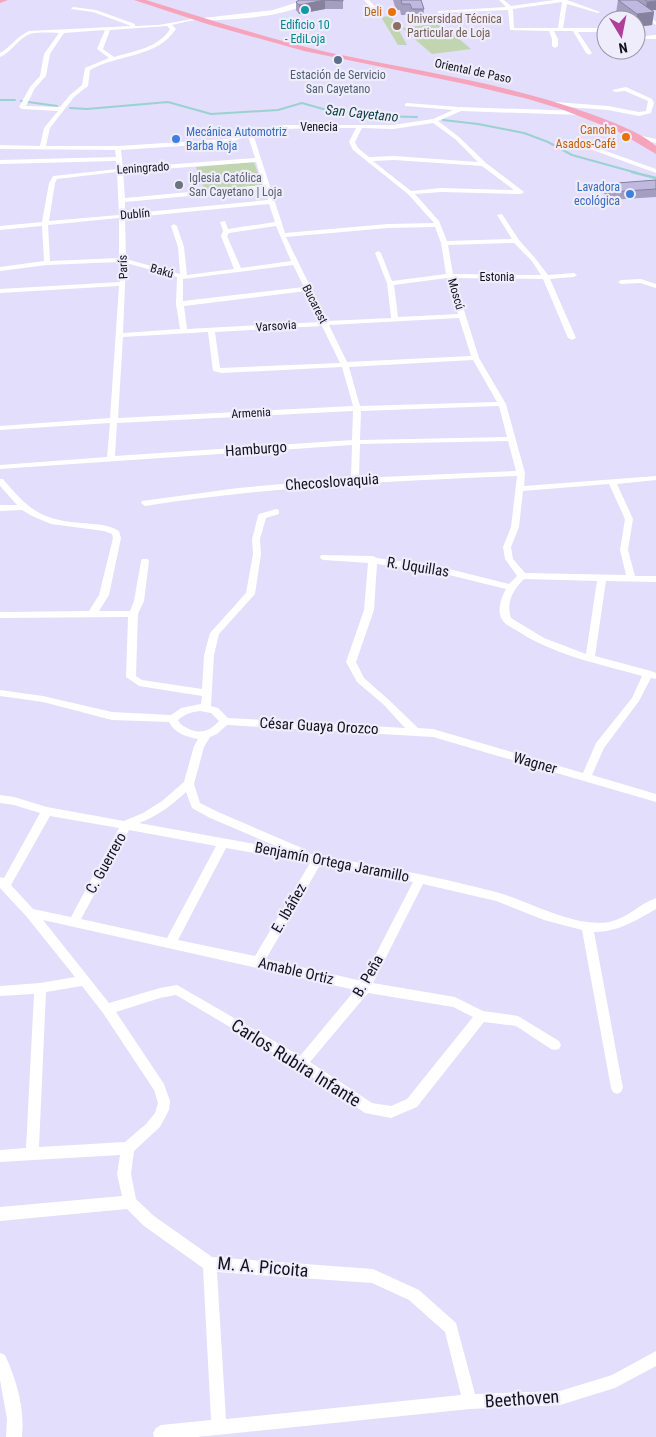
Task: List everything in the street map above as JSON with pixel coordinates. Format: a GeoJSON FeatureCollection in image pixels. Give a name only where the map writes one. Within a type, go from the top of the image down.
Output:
{"type":"FeatureCollection","features":[{"type":"Feature","properties":{"kind":"highway"},"geometry":{"type":"LineString","coordinates":[[0,1],[4,0]]}},
{"type":"Feature","properties":{"kind":"highway","name":"Oriental de Paso"},"geometry":{"type":"LineString","coordinates":[[138,0],[276,41],[497,88],[554,104],[636,136],[656,151]]}},
{"type":"Feature","properties":{"kind":"main road"},"geometry":{"type":"LineString","coordinates":[[636,136],[656,141]]}},
{"type":"Feature","properties":{"kind":"street"},"geometry":{"type":"LineString","coordinates":[[0,55],[10,50],[26,34],[62,30],[139,27],[197,19],[229,18],[289,9],[303,5],[309,0]]}},
{"type":"Feature","properties":{"kind":"street"},"geometry":{"type":"LineString","coordinates":[[366,0],[378,13]]}},
{"type":"Feature","properties":{"kind":"street"},"geometry":{"type":"LineString","coordinates":[[501,0],[510,8],[511,28],[596,30]]}},
{"type":"Feature","properties":{"kind":"street"},"geometry":{"type":"LineString","coordinates":[[631,0],[637,9],[656,24]]}},
{"type":"Feature","properties":{"kind":"street"},"geometry":{"type":"LineString","coordinates":[[560,30],[565,1]]}},
{"type":"Feature","properties":{"kind":"street"},"geometry":{"type":"LineString","coordinates":[[439,12],[510,8],[565,1],[596,11]]}},
{"type":"Feature","properties":{"kind":"street"},"geometry":{"type":"LineString","coordinates":[[73,8],[94,12],[139,27]]}},
{"type":"Feature","properties":{"kind":"street"},"geometry":{"type":"LineString","coordinates":[[44,147],[47,128],[61,109],[85,86],[87,69],[112,58],[136,53],[157,45],[172,32],[173,29],[168,24]]}},
{"type":"Feature","properties":{"kind":"street"},"geometry":{"type":"LineString","coordinates":[[108,28],[100,49],[112,58]]}},
{"type":"Feature","properties":{"kind":"street"},"geometry":{"type":"LineString","coordinates":[[61,109],[22,107],[33,87],[44,73],[47,54],[62,30]]}},
{"type":"Feature","properties":{"kind":"street"},"geometry":{"type":"LineString","coordinates":[[550,30],[555,38],[555,46]]}},
{"type":"Feature","properties":{"kind":"street"},"geometry":{"type":"LineString","coordinates":[[574,30],[589,53]]}},
{"type":"Feature","properties":{"kind":"street"},"geometry":{"type":"LineString","coordinates":[[554,104],[608,108],[639,114],[649,112],[650,100],[626,89],[615,90]]}},
{"type":"Feature","properties":{"kind":"street"},"geometry":{"type":"LineString","coordinates":[[407,105],[460,109]]}},
{"type":"Feature","properties":{"kind":"street","name":"Venecia"},"geometry":{"type":"LineString","coordinates":[[118,148],[228,141],[258,130],[283,127],[393,127],[434,121],[460,109],[580,113]]}},
{"type":"Feature","properties":{"kind":"street"},"geometry":{"type":"LineString","coordinates":[[410,193],[441,190],[521,192],[484,164],[457,138],[434,121]]}},
{"type":"Feature","properties":{"kind":"street","name":"Moscú"},"geometry":{"type":"LineString","coordinates":[[359,128],[352,146],[410,193],[432,216],[444,243],[450,276],[475,358],[502,404],[521,473],[515,527],[507,547],[509,559],[522,576]]}},
{"type":"Feature","properties":{"kind":"street","name":"Bucarest"},"geometry":{"type":"LineString","coordinates":[[250,133],[282,235],[345,365],[357,408],[354,480]]}},
{"type":"Feature","properties":{"kind":"street"},"geometry":{"type":"LineString","coordinates":[[0,147],[118,148]]}},
{"type":"Feature","properties":{"kind":"street"},"geometry":{"type":"LineString","coordinates":[[589,147],[656,170]]}},
{"type":"Feature","properties":{"kind":"street","name":"París"},"geometry":{"type":"LineString","coordinates":[[111,459],[123,284],[121,170],[118,148]]}},
{"type":"Feature","properties":{"kind":"street"},"geometry":{"type":"LineString","coordinates":[[368,159],[394,158],[484,164]]}},
{"type":"Feature","properties":{"kind":"street"},"geometry":{"type":"LineString","coordinates":[[0,162],[119,159]]}},
{"type":"Feature","properties":{"kind":"street","name":"Leningrado"},"geometry":{"type":"LineString","coordinates":[[45,224],[53,179],[59,175],[258,160]]}},
{"type":"Feature","properties":{"kind":"street"},"geometry":{"type":"LineString","coordinates":[[122,200],[266,187]]}},
{"type":"Feature","properties":{"kind":"street"},"geometry":{"type":"LineString","coordinates":[[598,188],[627,187]]}},
{"type":"Feature","properties":{"kind":"street","name":"Dublín"},"geometry":{"type":"LineString","coordinates":[[0,228],[271,202]]}},
{"type":"Feature","properties":{"kind":"street"},"geometry":{"type":"LineString","coordinates":[[500,215],[516,241],[533,259],[546,277],[572,338]]}},
{"type":"Feature","properties":{"kind":"street"},"geometry":{"type":"LineString","coordinates":[[223,222],[226,231],[224,236],[238,269]]}},
{"type":"Feature","properties":{"kind":"street"},"geometry":{"type":"LineString","coordinates":[[45,224],[47,264]]}},
{"type":"Feature","properties":{"kind":"street"},"geometry":{"type":"LineString","coordinates":[[226,231],[278,224]]}},
{"type":"Feature","properties":{"kind":"street"},"geometry":{"type":"LineString","coordinates":[[282,235],[437,224]]}},
{"type":"Feature","properties":{"kind":"street"},"geometry":{"type":"LineString","coordinates":[[174,226],[181,247],[182,276],[180,304],[184,332]]}},
{"type":"Feature","properties":{"kind":"street"},"geometry":{"type":"LineString","coordinates":[[444,243],[516,241]]}},
{"type":"Feature","properties":{"kind":"street"},"geometry":{"type":"LineString","coordinates":[[378,253],[390,283],[395,320]]}},
{"type":"Feature","properties":{"kind":"street","name":"Bakú"},"geometry":{"type":"LineString","coordinates":[[0,268],[122,260],[182,276],[295,263]]}},
{"type":"Feature","properties":{"kind":"street","name":"Estonia"},"geometry":{"type":"LineString","coordinates":[[390,283],[450,276],[546,277],[574,274]]}},
{"type":"Feature","properties":{"kind":"street"},"geometry":{"type":"LineString","coordinates":[[620,282],[641,281],[656,286]]}},
{"type":"Feature","properties":{"kind":"street"},"geometry":{"type":"LineString","coordinates":[[0,291],[123,284]]}},
{"type":"Feature","properties":{"kind":"street"},"geometry":{"type":"LineString","coordinates":[[180,304],[307,289]]}},
{"type":"Feature","properties":{"kind":"street","name":"Varsovia"},"geometry":{"type":"LineString","coordinates":[[119,335],[211,331],[324,322],[462,316]]}},
{"type":"Feature","properties":{"kind":"street"},"geometry":{"type":"LineString","coordinates":[[211,331],[216,369],[218,371],[475,358]]}},
{"type":"Feature","properties":{"kind":"street","name":"Armenia"},"geometry":{"type":"LineString","coordinates":[[0,428],[114,420],[357,408],[502,404]]}},
{"type":"Feature","properties":{"kind":"street","name":"Hamburgo"},"geometry":{"type":"LineString","coordinates":[[0,467],[355,442],[512,439]]}},
{"type":"Feature","properties":{"kind":"street","name":"Checoslovaquia"},"geometry":{"type":"LineString","coordinates":[[145,503],[205,494],[354,480],[521,473]]}},
{"type":"Feature","properties":{"kind":"street"},"geometry":{"type":"LineString","coordinates":[[520,489],[656,478]]}},
{"type":"Feature","properties":{"kind":"street"},"geometry":{"type":"LineString","coordinates":[[0,481],[22,507],[49,522],[105,528],[116,534],[117,538],[104,595],[93,613]]}},
{"type":"Feature","properties":{"kind":"street"},"geometry":{"type":"LineString","coordinates":[[612,482],[629,519],[624,550],[631,578]]}},
{"type":"Feature","properties":{"kind":"street"},"geometry":{"type":"LineString","coordinates":[[0,508],[22,507]]}},
{"type":"Feature","properties":{"kind":"street"},"geometry":{"type":"LineString","coordinates":[[206,708],[205,693],[209,655],[215,633],[250,594],[257,554],[256,539],[262,516],[276,512]]}},
{"type":"Feature","properties":{"kind":"street","name":"R. Uquillas"},"geometry":{"type":"LineString","coordinates":[[324,557],[373,559],[471,576],[510,587]]}},
{"type":"Feature","properties":{"kind":"street"},"geometry":{"type":"LineString","coordinates":[[373,559],[369,610],[351,662],[360,680],[386,702],[414,731]]}},
{"type":"Feature","properties":{"kind":"street"},"geometry":{"type":"LineString","coordinates":[[145,561],[139,601],[133,614],[131,677],[134,681],[205,693]]}},
{"type":"Feature","properties":{"kind":"street"},"geometry":{"type":"LineString","coordinates":[[586,777],[600,746],[616,728],[652,674],[590,658],[526,634],[507,620],[504,602],[510,587],[522,576],[656,579]]}},
{"type":"Feature","properties":{"kind":"street"},"geometry":{"type":"LineString","coordinates":[[590,658],[602,577]]}},
{"type":"Feature","properties":{"kind":"street"},"geometry":{"type":"LineString","coordinates":[[0,615],[133,614]]}},
{"type":"Feature","properties":{"kind":"street"},"geometry":{"type":"LineString","coordinates":[[0,693],[43,699],[112,716],[174,719]]}},
{"type":"Feature","properties":{"kind":"street"},"geometry":{"type":"LineString","coordinates":[[174,719],[179,712],[191,709],[216,709],[221,714],[225,721],[217,730],[207,734],[191,736]]}},
{"type":"Feature","properties":{"kind":"street"},"geometry":{"type":"LineString","coordinates":[[174,719],[176,726],[191,736],[199,746]]}},
{"type":"Feature","properties":{"kind":"street","name":"César Guaya Orozco"},"geometry":{"type":"LineString","coordinates":[[225,721],[414,731]]}},
{"type":"Feature","properties":{"kind":"street","name":"Wagner"},"geometry":{"type":"LineString","coordinates":[[414,731],[433,733],[656,798]]}},
{"type":"Feature","properties":{"kind":"street"},"geometry":{"type":"LineString","coordinates":[[207,734],[199,746],[189,784],[196,805],[214,815],[317,860]]}},
{"type":"Feature","properties":{"kind":"street","name":"C. Guerrero"},"geometry":{"type":"LineString","coordinates":[[74,922],[128,824],[147,816],[166,804],[189,784]]}},
{"type":"Feature","properties":{"kind":"street","name":"Benjamín Ortega Jaramillo"},"geometry":{"type":"LineString","coordinates":[[0,799],[47,810],[420,879],[497,897],[544,915],[587,927],[608,927],[624,922],[656,903]]}},
{"type":"Feature","properties":{"kind":"street"},"geometry":{"type":"LineString","coordinates":[[0,1156],[128,1148],[145,1135],[158,1120],[164,1102],[160,1088],[106,1010],[30,913],[3,883],[47,810]]}},
{"type":"Feature","properties":{"kind":"street"},"geometry":{"type":"LineString","coordinates":[[170,943],[224,842]]}},
{"type":"Feature","properties":{"kind":"street","name":"E. Ibáñez"},"geometry":{"type":"LineString","coordinates":[[258,962],[317,860]]}},
{"type":"Feature","properties":{"kind":"street","name":"B. Peña"},"geometry":{"type":"LineString","coordinates":[[301,1063],[365,988],[420,879]]}},
{"type":"Feature","properties":{"kind":"street","name":"Amable Ortiz"},"geometry":{"type":"LineString","coordinates":[[30,913],[258,962],[365,988],[455,1002],[482,1016],[518,1021],[555,1046]]}},
{"type":"Feature","properties":{"kind":"street"},"geometry":{"type":"LineString","coordinates":[[587,927],[617,1088]]}},
{"type":"Feature","properties":{"kind":"street"},"geometry":{"type":"LineString","coordinates":[[0,991],[83,982]]}},
{"type":"Feature","properties":{"kind":"street"},"geometry":{"type":"LineString","coordinates":[[32,1153],[40,988]]}},
{"type":"Feature","properties":{"kind":"street","name":"Carlos Rubira Infante"},"geometry":{"type":"LineString","coordinates":[[106,1010],[160,993],[177,990],[301,1063],[370,1109],[392,1112],[412,1103],[482,1016]]}},
{"type":"Feature","properties":{"kind":"street"},"geometry":{"type":"LineString","coordinates":[[0,1214],[130,1202],[124,1174],[128,1148]]}},
{"type":"Feature","properties":{"kind":"street","name":"M. A. Picoita"},"geometry":{"type":"LineString","coordinates":[[130,1202],[149,1221],[210,1264],[372,1276],[414,1295],[451,1328],[470,1402]]}},
{"type":"Feature","properties":{"kind":"street"},"geometry":{"type":"LineString","coordinates":[[210,1264],[219,1426]]}},
{"type":"Feature","properties":{"kind":"street","name":"Beethoven"},"geometry":{"type":"LineString","coordinates":[[161,1436],[219,1426],[470,1402],[560,1398],[615,1381],[656,1358]]}},
{"type":"Feature","properties":{"kind":"street"},"geometry":{"type":"LineString","coordinates":[[0,1360],[5,1370],[12,1405],[14,1437]]}},
{"type":"Feature","properties":{"kind":"green space"},"geometry":{"type":"Polygon","coordinates":[[[391,16],[407,45],[398,45],[381,17],[391,16]]]}},
{"type":"Feature","properties":{"kind":"green space"},"geometry":{"type":"Polygon","coordinates":[[[440,23],[471,49],[432,54],[402,28],[440,23]]]}},
{"type":"Feature","properties":{"kind":"green space"},"geometry":{"type":"Polygon","coordinates":[[[254,162],[262,185],[205,191],[196,167],[254,162]]]}},
{"type":"Feature","properties":{"kind":"building"},"geometry":{"type":"Polygon","coordinates":[[[299,0],[325,0],[299,5],[296,2],[299,0]]]}},
{"type":"Feature","properties":{"kind":"building"},"geometry":{"type":"Polygon","coordinates":[[[401,0],[421,0],[424,9],[412,9],[410,4],[402,4],[401,0]]]}},
{"type":"Feature","properties":{"kind":"building"},"geometry":{"type":"Polygon","coordinates":[[[618,0],[637,0],[654,12],[646,13],[646,10],[632,10],[618,0]]]}},
{"type":"Feature","properties":{"kind":"building"},"geometry":{"type":"Polygon","coordinates":[[[656,180],[656,189],[610,192],[604,184],[656,180]]]}},
{"type":"Feature","properties":{"kind":"waterway","name":"San Cayetano"},"geometry":{"type":"LineString","coordinates":[[0,100],[15,100]]}},
{"type":"Feature","properties":{"kind":"waterway","name":"San Cayetano"},"geometry":{"type":"LineString","coordinates":[[21,101],[57,106]]}},
{"type":"Feature","properties":{"kind":"waterway","name":"San Cayetano"},"geometry":{"type":"LineString","coordinates":[[70,108],[87,109],[168,102],[211,114],[278,110],[302,103],[323,109],[375,116],[417,117]]}},
{"type":"Feature","properties":{"kind":"waterway","name":"San Cayetano"},"geometry":{"type":"LineString","coordinates":[[443,120],[478,124],[524,133],[548,142],[572,155],[637,173]]}},
{"type":"Feature","properties":{"kind":"waterway","name":"San Cayetano"},"geometry":{"type":"LineString","coordinates":[[632,172],[656,178]]}},
{"type":"Feature","properties":{"kind":"place","name":"Edificio 10 - EdiLoja"},"geometry":{"type":"Point","coordinates":[305,10]}},
{"type":"Feature","properties":{"kind":"place","name":"Deli"},"geometry":{"type":"Point","coordinates":[392,12]}},
{"type":"Feature","properties":{"kind":"place","name":"Universidad Técnica Particular de Loja"},"geometry":{"type":"Point","coordinates":[397,26]}},
{"type":"Feature","properties":{"kind":"place","name":"Estación de Servicio San Cayetano"},"geometry":{"type":"Point","coordinates":[338,60]}},
{"type":"Feature","properties":{"kind":"place","name":"Canoha Asados-Café"},"geometry":{"type":"Point","coordinates":[626,137]}},
{"type":"Feature","properties":{"kind":"place","name":"Mecánica Automotriz Barba Roja"},"geometry":{"type":"Point","coordinates":[176,139]}},
{"type":"Feature","properties":{"kind":"place","name":"Iglesia Católica San Cayetano | Loja"},"geometry":{"type":"Point","coordinates":[179,185]}},
{"type":"Feature","properties":{"kind":"place","name":"Lavadora ecológica"},"geometry":{"type":"Point","coordinates":[630,194]}}]}
